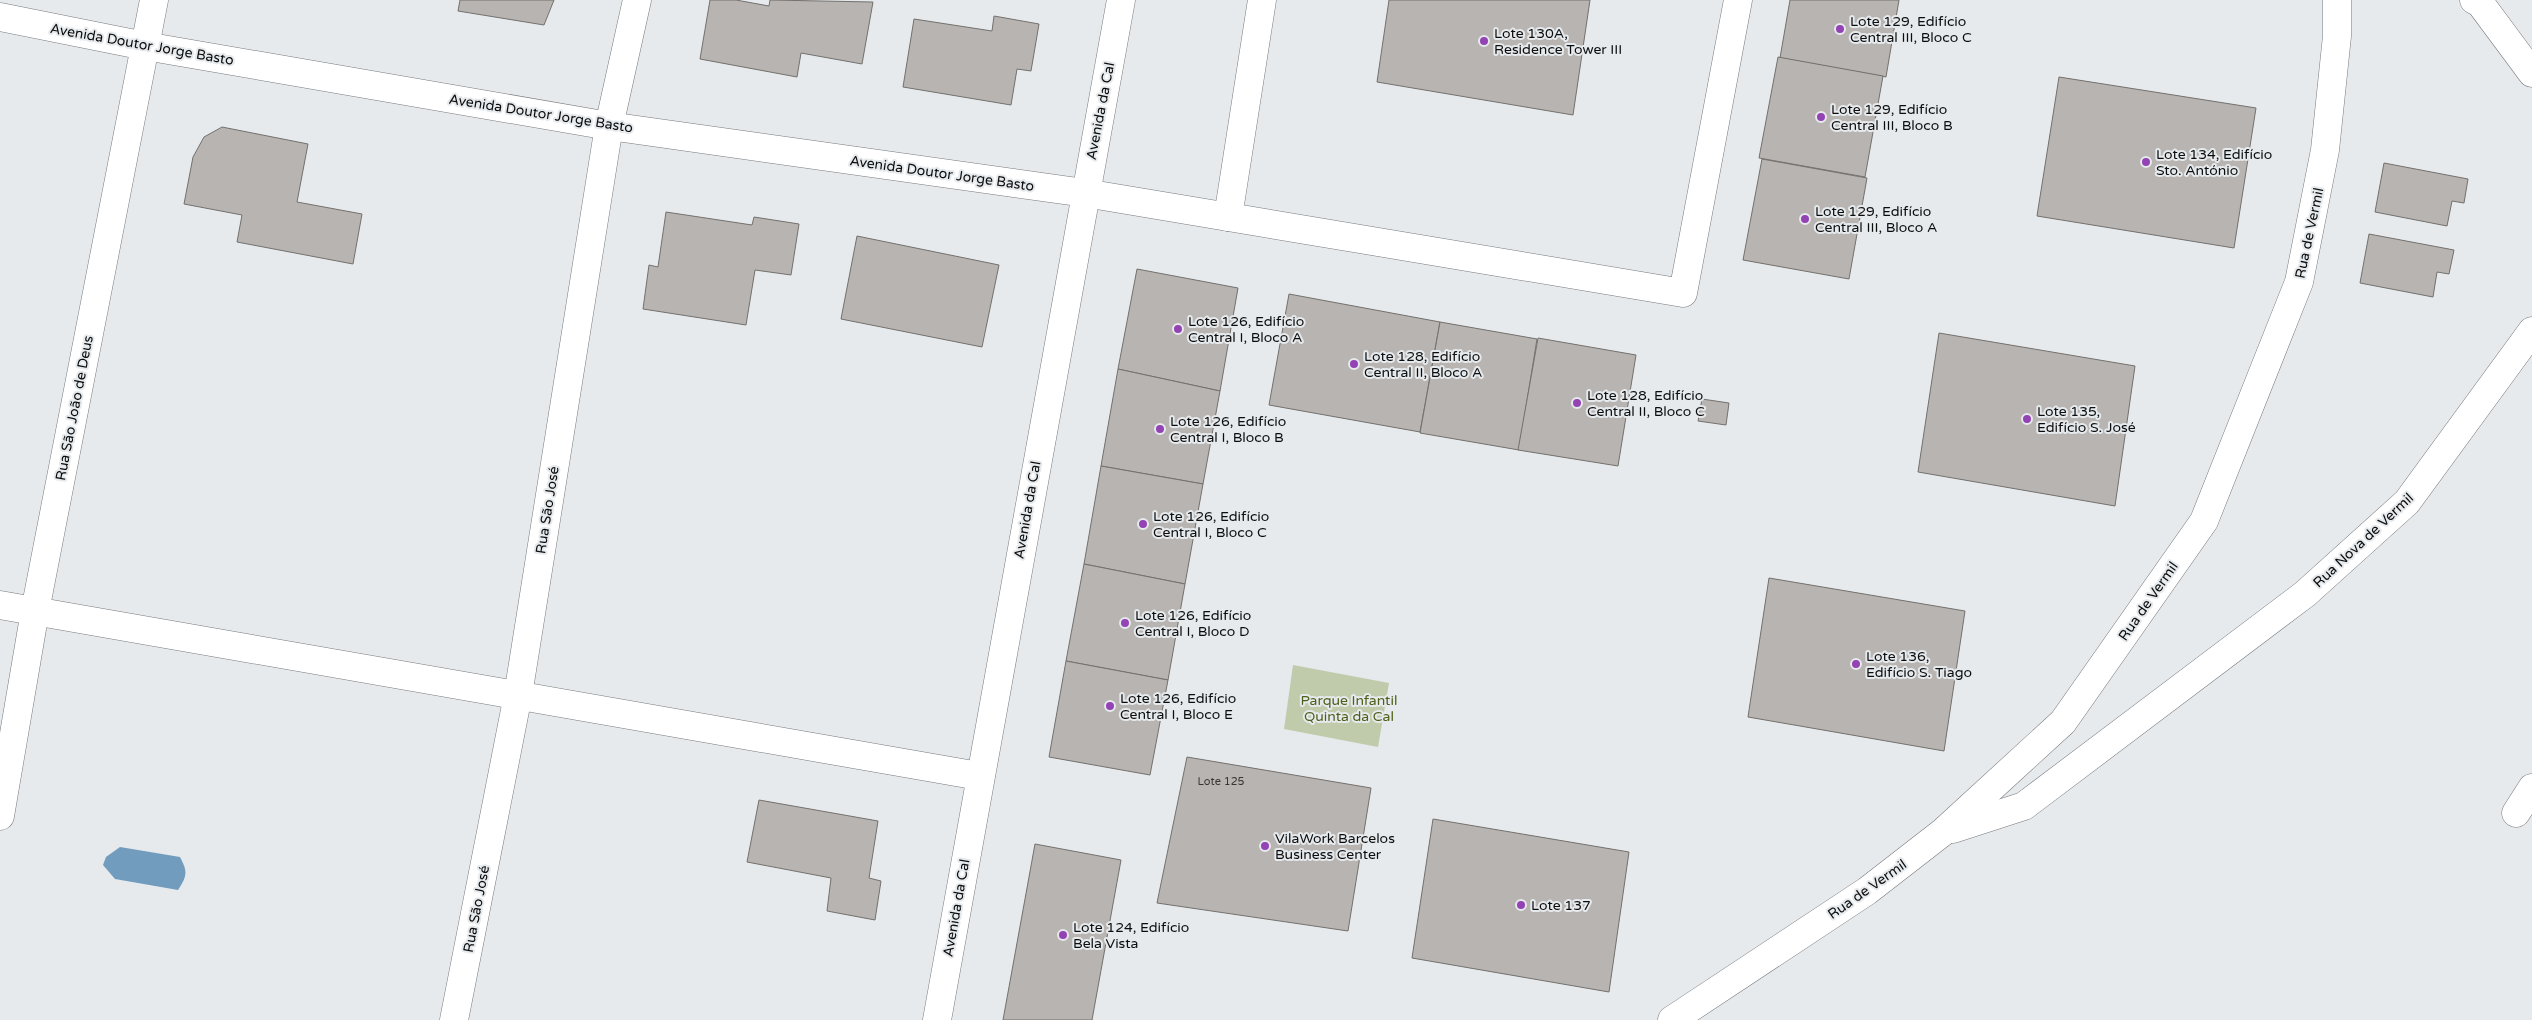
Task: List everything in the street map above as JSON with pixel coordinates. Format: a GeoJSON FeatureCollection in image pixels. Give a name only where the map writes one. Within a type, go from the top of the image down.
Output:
{"type":"FeatureCollection","features":[{"type":"Feature","properties":{"kind":"street","name":"Rua São João de Deus"},"geometry":{"type":"LineString","coordinates":[[0,816],[35,611],[154,0]]}},
{"type":"Feature","properties":{"kind":"street","name":"Rua São José"},"geometry":{"type":"LineString","coordinates":[[454,1020],[518,696],[609,126],[637,0]]}},
{"type":"Feature","properties":{"kind":"street","name":"Avenida da Cal"},"geometry":{"type":"LineString","coordinates":[[937,1020],[979,776],[1121,0]]}},
{"type":"Feature","properties":{"kind":"street"},"geometry":{"type":"LineString","coordinates":[[1228,217],[1262,0]]}},
{"type":"Feature","properties":{"kind":"street","name":"Avenida Doutor Jorge Basto"},"geometry":{"type":"LineString","coordinates":[[0,17],[145,46],[609,126],[1085,193],[1683,292],[1738,0]]}},
{"type":"Feature","properties":{"kind":"street","name":"Rua de Vermil"},"geometry":{"type":"LineString","coordinates":[[1672,1020],[1867,891],[1944,832],[2063,722],[2204,521],[2299,282],[2326,150],[2337,36],[2337,0]]}},
{"type":"Feature","properties":{"kind":"street"},"geometry":{"type":"LineString","coordinates":[[2474,0],[2480,3],[2532,72]]}},
{"type":"Feature","properties":{"kind":"street","name":"Rua Nova de Vermil"},"geometry":{"type":"LineString","coordinates":[[1944,832],[2024,806],[2306,594],[2407,502],[2532,331]]}},
{"type":"Feature","properties":{"kind":"street"},"geometry":{"type":"LineString","coordinates":[[0,604],[979,776]]}},
{"type":"Feature","properties":{"kind":"street"},"geometry":{"type":"LineString","coordinates":[[2516,813],[2532,788]]}},
{"type":"Feature","properties":{"kind":"green space","name":"Parque Infantil Quinta da Cal"},"geometry":{"type":"Polygon","coordinates":[[[1293,665],[1389,683],[1378,747],[1284,729],[1293,665]]]}},
{"type":"Feature","properties":{"kind":"water"},"geometry":{"type":"Polygon","coordinates":[[[120,847],[180,857],[185,874],[178,890],[115,879],[103,865],[106,857],[120,847]]]}},
{"type":"Feature","properties":{"kind":"building"},"geometry":{"type":"Polygon","coordinates":[[[460,0],[554,0],[544,25],[458,11],[460,0]]]}},
{"type":"Feature","properties":{"kind":"building"},"geometry":{"type":"Polygon","coordinates":[[[710,0],[736,0],[769,6],[770,0],[873,2],[862,64],[801,53],[797,77],[700,59],[710,0]]]}},
{"type":"Feature","properties":{"kind":"building","name":"Lote 130A, Residence Tower III"},"geometry":{"type":"Polygon","coordinates":[[[1389,0],[1590,0],[1573,115],[1377,82],[1389,0]]]}},
{"type":"Feature","properties":{"kind":"building","name":"Lote 129, Edifício Central III, Bloco C"},"geometry":{"type":"Polygon","coordinates":[[[1790,0],[1899,0],[1886,77],[1780,58],[1790,0]]]}},
{"type":"Feature","properties":{"kind":"building"},"geometry":{"type":"Polygon","coordinates":[[[994,16],[1039,24],[1031,71],[1017,69],[1011,105],[903,87],[914,19],[992,31],[994,16]]]}},
{"type":"Feature","properties":{"kind":"building","name":"Lote 129, Edifício Central III, Bloco B"},"geometry":{"type":"Polygon","coordinates":[[[1778,57],[1883,76],[1865,177],[1759,158],[1778,57]]]}},
{"type":"Feature","properties":{"kind":"building","name":"Lote 134, Edifício Sto. António"},"geometry":{"type":"Polygon","coordinates":[[[2059,77],[2256,108],[2234,248],[2037,216],[2059,77]]]}},
{"type":"Feature","properties":{"kind":"building"},"geometry":{"type":"Polygon","coordinates":[[[222,127],[308,144],[297,202],[362,214],[353,264],[237,242],[242,215],[184,204],[193,157],[204,137],[222,127]]]}},
{"type":"Feature","properties":{"kind":"building","name":"Lote 129, Edifício Central III, Bloco A"},"geometry":{"type":"Polygon","coordinates":[[[1762,159],[1867,178],[1849,279],[1743,260],[1762,159]]]}},
{"type":"Feature","properties":{"kind":"building"},"geometry":{"type":"Polygon","coordinates":[[[2384,163],[2468,179],[2464,203],[2452,201],[2447,226],[2375,212],[2384,163]]]}},
{"type":"Feature","properties":{"kind":"building"},"geometry":{"type":"Polygon","coordinates":[[[666,212],[752,225],[754,217],[799,224],[791,275],[755,270],[746,325],[643,309],[649,265],[658,267],[666,212]]]}},
{"type":"Feature","properties":{"kind":"building"},"geometry":{"type":"Polygon","coordinates":[[[2369,234],[2454,250],[2449,274],[2437,272],[2433,297],[2360,283],[2369,234]]]}},
{"type":"Feature","properties":{"kind":"building"},"geometry":{"type":"Polygon","coordinates":[[[857,236],[999,265],[982,347],[841,319],[857,236]]]}},
{"type":"Feature","properties":{"kind":"building","name":"Lote 126, Edifício Central I, Bloco A"},"geometry":{"type":"Polygon","coordinates":[[[1137,269],[1238,288],[1220,391],[1118,369],[1137,269]]]}},
{"type":"Feature","properties":{"kind":"building","name":"Lote 128, Edifício Central II, Bloco A"},"geometry":{"type":"Polygon","coordinates":[[[1289,294],[1440,322],[1420,432],[1269,405],[1289,294]]]}},
{"type":"Feature","properties":{"kind":"building"},"geometry":{"type":"Polygon","coordinates":[[[1440,322],[1537,339],[1519,450],[1420,433],[1440,322]]]}},
{"type":"Feature","properties":{"kind":"building","name":"Lote 135, Edifício S. José"},"geometry":{"type":"Polygon","coordinates":[[[1939,333],[2135,366],[2115,506],[1918,472],[1939,333]]]}},
{"type":"Feature","properties":{"kind":"building","name":"Lote 128, Edifício Central II, Bloco C"},"geometry":{"type":"Polygon","coordinates":[[[1538,338],[1636,355],[1618,466],[1518,450],[1538,338]]]}},
{"type":"Feature","properties":{"kind":"building","name":"Lote 126, Edifício Central I, Bloco B"},"geometry":{"type":"Polygon","coordinates":[[[1118,369],[1220,391],[1203,484],[1101,466],[1118,369]]]}},
{"type":"Feature","properties":{"kind":"building"},"geometry":{"type":"Polygon","coordinates":[[[1702,399],[1729,403],[1726,425],[1698,421],[1702,399]]]}},
{"type":"Feature","properties":{"kind":"building","name":"Lote 126, Edifício Central I, Bloco C"},"geometry":{"type":"Polygon","coordinates":[[[1101,466],[1203,484],[1185,584],[1084,564],[1101,466]]]}},
{"type":"Feature","properties":{"kind":"building","name":"Lote 126, Edifício Central I, Bloco D"},"geometry":{"type":"Polygon","coordinates":[[[1084,564],[1185,584],[1168,680],[1066,661],[1084,564]]]}},
{"type":"Feature","properties":{"kind":"building","name":"Lote 136, Edifício S. Tiago"},"geometry":{"type":"Polygon","coordinates":[[[1769,578],[1965,611],[1944,751],[1748,717],[1769,578]]]}},
{"type":"Feature","properties":{"kind":"building","name":"Lote 126, Edifício Central I, Bloco E"},"geometry":{"type":"Polygon","coordinates":[[[1066,661],[1168,680],[1150,775],[1049,757],[1066,661]]]}},
{"type":"Feature","properties":{"kind":"building","name":"VilaWork Barcelos Business Center"},"geometry":{"type":"Polygon","coordinates":[[[1187,757],[1371,788],[1348,931],[1157,903],[1187,757]]]}},
{"type":"Feature","properties":{"kind":"building"},"geometry":{"type":"Polygon","coordinates":[[[759,800],[878,821],[869,878],[881,881],[875,920],[827,911],[831,878],[747,862],[759,800]]]}},
{"type":"Feature","properties":{"kind":"building","name":"Lote 137"},"geometry":{"type":"Polygon","coordinates":[[[1433,819],[1629,852],[1609,992],[1412,958],[1433,819]]]}},
{"type":"Feature","properties":{"kind":"building","name":"Lote 124, Edifício Bela Vista"},"geometry":{"type":"Polygon","coordinates":[[[1035,844],[1121,860],[1092,1020],[1003,1020],[1035,844]]]}},
{"type":"Feature","properties":{"kind":"place","name":"Lote 129, Edifício Central III, Bloco C"},"geometry":{"type":"Point","coordinates":[1840,29]}},
{"type":"Feature","properties":{"kind":"place","name":"Lote 130A, Residence Tower III"},"geometry":{"type":"Point","coordinates":[1484,41]}},
{"type":"Feature","properties":{"kind":"place","name":"Lote 129, Edifício Central III, Bloco B"},"geometry":{"type":"Point","coordinates":[1821,117]}},
{"type":"Feature","properties":{"kind":"place","name":"Lote 134, Edifício Sto. António"},"geometry":{"type":"Point","coordinates":[2146,162]}},
{"type":"Feature","properties":{"kind":"place","name":"Lote 129, Edifício Central III, Bloco A"},"geometry":{"type":"Point","coordinates":[1805,219]}},
{"type":"Feature","properties":{"kind":"place","name":"Lote 126, Edifício Central I, Bloco A"},"geometry":{"type":"Point","coordinates":[1178,329]}},
{"type":"Feature","properties":{"kind":"place","name":"Lote 128, Edifício Central II, Bloco A"},"geometry":{"type":"Point","coordinates":[1354,364]}},
{"type":"Feature","properties":{"kind":"place","name":"Lote 128, Edifício Central II, Bloco C"},"geometry":{"type":"Point","coordinates":[1577,403]}},
{"type":"Feature","properties":{"kind":"place","name":"Lote 135, Edifício S. José"},"geometry":{"type":"Point","coordinates":[2027,419]}},
{"type":"Feature","properties":{"kind":"place","name":"Lote 126, Edifício Central I, Bloco B"},"geometry":{"type":"Point","coordinates":[1160,429]}},
{"type":"Feature","properties":{"kind":"place","name":"Lote 126, Edifício Central I, Bloco C"},"geometry":{"type":"Point","coordinates":[1143,524]}},
{"type":"Feature","properties":{"kind":"place","name":"Lote 126, Edifício Central I, Bloco D"},"geometry":{"type":"Point","coordinates":[1125,623]}},
{"type":"Feature","properties":{"kind":"place","name":"Lote 136, Edifício S. Tiago"},"geometry":{"type":"Point","coordinates":[1856,664]}},
{"type":"Feature","properties":{"kind":"place","name":"Lote 126, Edifício Central I, Bloco E"},"geometry":{"type":"Point","coordinates":[1110,706]}},
{"type":"Feature","properties":{"kind":"place","name":"VilaWork Barcelos Business Center"},"geometry":{"type":"Point","coordinates":[1265,846]}},
{"type":"Feature","properties":{"kind":"place","name":"Lote 137"},"geometry":{"type":"Point","coordinates":[1521,905]}},
{"type":"Feature","properties":{"kind":"place","name":"Lote 124, Edifício Bela Vista"},"geometry":{"type":"Point","coordinates":[1063,935]}}]}
